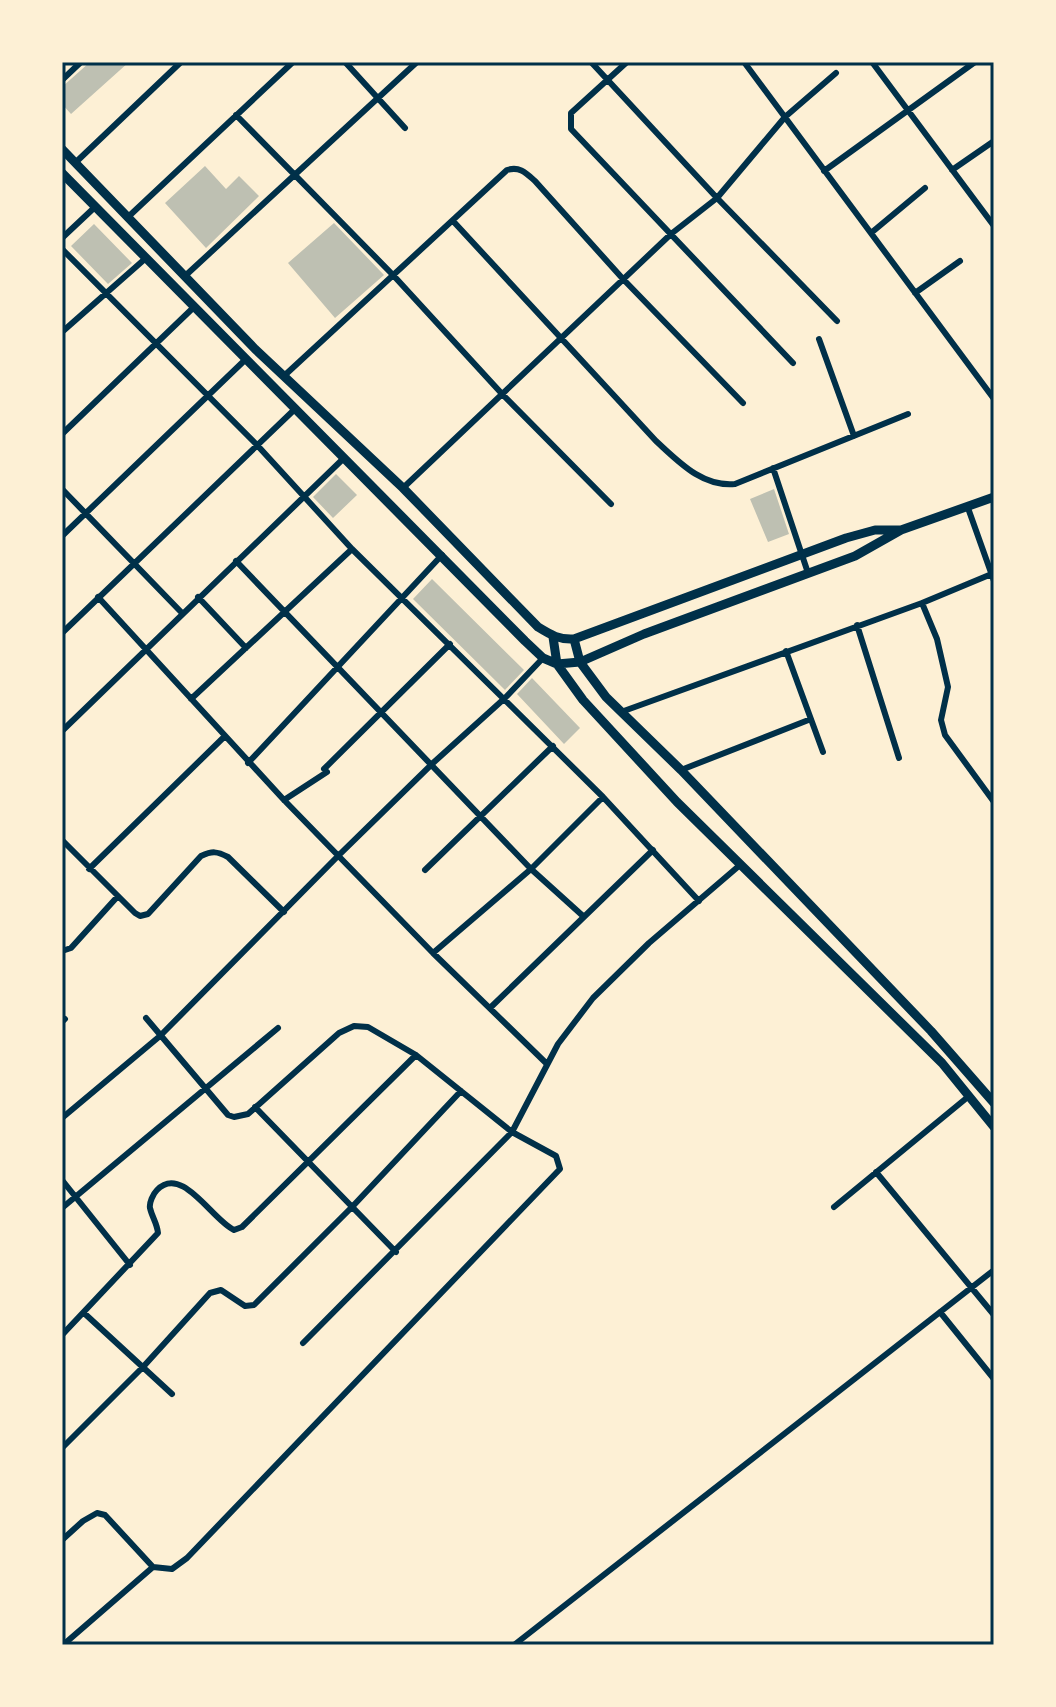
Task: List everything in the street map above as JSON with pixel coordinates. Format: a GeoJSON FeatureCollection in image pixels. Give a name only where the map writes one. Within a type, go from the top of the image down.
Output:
{"type":"FeatureCollection","features":[{"type":"Feature","properties":{"kind":"main road"},"geometry":{"type":"LineString","coordinates":[[62,149],[255,349],[403,488],[538,627],[553,637],[574,639],[846,538],[875,530],[901,530]]}},
{"type":"Feature","properties":{"kind":"main road"},"geometry":{"type":"LineString","coordinates":[[62,173],[543,658],[557,664],[580,662],[644,634],[855,556],[901,530],[994,497]]}},
{"type":"Feature","properties":{"kind":"main road"},"geometry":{"type":"LineString","coordinates":[[553,637],[557,664],[583,700],[677,802],[925,1046],[994,1127]]}},
{"type":"Feature","properties":{"kind":"main road"},"geometry":{"type":"LineString","coordinates":[[574,639],[580,662],[589,677],[931,1031],[994,1103]]}},
{"type":"Feature","properties":{"kind":"street"},"geometry":{"type":"LineString","coordinates":[[62,80],[81,62]]}},
{"type":"Feature","properties":{"kind":"street"},"geometry":{"type":"LineString","coordinates":[[75,163],[181,62]]}},
{"type":"Feature","properties":{"kind":"street"},"geometry":{"type":"LineString","coordinates":[[127,218],[293,62]]}},
{"type":"Feature","properties":{"kind":"street"},"geometry":{"type":"LineString","coordinates":[[345,62],[405,128]]}},
{"type":"Feature","properties":{"kind":"street"},"geometry":{"type":"LineString","coordinates":[[185,276],[417,62]]}},
{"type":"Feature","properties":{"kind":"street"},"geometry":{"type":"LineString","coordinates":[[591,62],[837,321]]}},
{"type":"Feature","properties":{"kind":"street"},"geometry":{"type":"LineString","coordinates":[[627,62],[571,113],[571,129],[793,363]]}},
{"type":"Feature","properties":{"kind":"street"},"geometry":{"type":"LineString","coordinates":[[744,62],[994,399]]}},
{"type":"Feature","properties":{"kind":"street"},"geometry":{"type":"LineString","coordinates":[[872,62],[993,223]]}},
{"type":"Feature","properties":{"kind":"street"},"geometry":{"type":"LineString","coordinates":[[824,171],[975,62]]}},
{"type":"Feature","properties":{"kind":"street"},"geometry":{"type":"LineString","coordinates":[[403,488],[671,234],[717,198],[785,117],[836,73]]}},
{"type":"Feature","properties":{"kind":"street"},"geometry":{"type":"LineString","coordinates":[[236,115],[611,504]]}},
{"type":"Feature","properties":{"kind":"street"},"geometry":{"type":"LineString","coordinates":[[952,170],[994,141]]}},
{"type":"Feature","properties":{"kind":"street"},"geometry":{"type":"LineString","coordinates":[[285,375],[507,170],[515,168],[535,181],[623,279],[743,403]]}},
{"type":"Feature","properties":{"kind":"street"},"geometry":{"type":"LineString","coordinates":[[871,233],[925,188]]}},
{"type":"Feature","properties":{"kind":"street"},"geometry":{"type":"LineString","coordinates":[[62,238],[95,207]]}},
{"type":"Feature","properties":{"kind":"street"},"geometry":{"type":"LineString","coordinates":[[453,221],[656,441],[675,459],[710,483],[721,486],[735,484],[908,414]]}},
{"type":"Feature","properties":{"kind":"street"},"geometry":{"type":"LineString","coordinates":[[62,249],[257,445],[352,549],[603,797],[699,901]]}},
{"type":"Feature","properties":{"kind":"street"},"geometry":{"type":"LineString","coordinates":[[62,332],[146,258]]}},
{"type":"Feature","properties":{"kind":"street"},"geometry":{"type":"LineString","coordinates":[[915,293],[960,261]]}},
{"type":"Feature","properties":{"kind":"street"},"geometry":{"type":"LineString","coordinates":[[62,434],[194,307]]}},
{"type":"Feature","properties":{"kind":"street"},"geometry":{"type":"LineString","coordinates":[[819,339],[854,436]]}},
{"type":"Feature","properties":{"kind":"street"},"geometry":{"type":"LineString","coordinates":[[62,536],[246,359]]}},
{"type":"Feature","properties":{"kind":"street"},"geometry":{"type":"LineString","coordinates":[[62,633],[295,409]]}},
{"type":"Feature","properties":{"kind":"street"},"geometry":{"type":"LineString","coordinates":[[62,731],[344,458]]}},
{"type":"Feature","properties":{"kind":"street"},"geometry":{"type":"LineString","coordinates":[[773,468],[808,573]]}},
{"type":"Feature","properties":{"kind":"street"},"geometry":{"type":"LineString","coordinates":[[62,489],[182,613]]}},
{"type":"Feature","properties":{"kind":"street"},"geometry":{"type":"LineString","coordinates":[[621,712],[993,576],[968,508]]}},
{"type":"Feature","properties":{"kind":"street"},"geometry":{"type":"LineString","coordinates":[[191,699],[352,549]]}},
{"type":"Feature","properties":{"kind":"street"},"geometry":{"type":"LineString","coordinates":[[248,763],[442,555]]}},
{"type":"Feature","properties":{"kind":"street"},"geometry":{"type":"LineString","coordinates":[[236,561],[482,814],[531,869],[583,916]]}},
{"type":"Feature","properties":{"kind":"street"},"geometry":{"type":"LineString","coordinates":[[98,597],[248,763],[433,953],[547,1064]]}},
{"type":"Feature","properties":{"kind":"street"},"geometry":{"type":"LineString","coordinates":[[198,597],[246,648]]}},
{"type":"Feature","properties":{"kind":"street"},"geometry":{"type":"LineString","coordinates":[[922,603],[937,639],[948,687],[941,720],[945,735],[994,802]]}},
{"type":"Feature","properties":{"kind":"street"},"geometry":{"type":"LineString","coordinates":[[857,625],[899,758]]}},
{"type":"Feature","properties":{"kind":"street"},"geometry":{"type":"LineString","coordinates":[[284,800],[325,770],[450,644]]}},
{"type":"Feature","properties":{"kind":"street"},"geometry":{"type":"LineString","coordinates":[[786,651],[823,752]]}},
{"type":"Feature","properties":{"kind":"street"},"geometry":{"type":"LineString","coordinates":[[62,1118],[160,1036],[338,856],[543,658]]}},
{"type":"Feature","properties":{"kind":"street"},"geometry":{"type":"LineString","coordinates":[[681,770],[811,719]]}},
{"type":"Feature","properties":{"kind":"street"},"geometry":{"type":"LineString","coordinates":[[89,869],[224,737]]}},
{"type":"Feature","properties":{"kind":"street"},"geometry":{"type":"LineString","coordinates":[[425,870],[553,746]]}},
{"type":"Feature","properties":{"kind":"street"},"geometry":{"type":"LineString","coordinates":[[433,953],[531,869],[603,797]]}},
{"type":"Feature","properties":{"kind":"street"},"geometry":{"type":"LineString","coordinates":[[62,840],[65,850],[140,916],[148,914],[201,856],[211,852],[220,852],[284,912]]}},
{"type":"Feature","properties":{"kind":"street"},"geometry":{"type":"LineString","coordinates":[[490,1008],[653,850]]}},
{"type":"Feature","properties":{"kind":"street"},"geometry":{"type":"LineString","coordinates":[[303,1343],[514,1129],[568,1029],[593,998],[649,943],[740,865]]}},
{"type":"Feature","properties":{"kind":"street"},"geometry":{"type":"LineString","coordinates":[[62,951],[71,948],[118,896]]}},
{"type":"Feature","properties":{"kind":"street"},"geometry":{"type":"LineString","coordinates":[[62,1540],[88,1516],[97,1513],[105,1515],[153,1567],[172,1569],[187,1558],[560,1169],[556,1156],[461,1091],[416,1055],[368,1027],[354,1026],[339,1033],[248,1114],[234,1117],[228,1115],[146,1018]]}},
{"type":"Feature","properties":{"kind":"street"},"geometry":{"type":"LineString","coordinates":[[62,1208],[278,1028]]}},
{"type":"Feature","properties":{"kind":"street"},"geometry":{"type":"LineString","coordinates":[[62,1335],[158,1233],[150,1208],[157,1189],[170,1182],[178,1183],[191,1191],[226,1227],[234,1230],[242,1227],[416,1055]]}},
{"type":"Feature","properties":{"kind":"street"},"geometry":{"type":"LineString","coordinates":[[62,1448],[143,1367],[210,1293],[221,1290],[245,1306],[254,1305],[461,1091]]}},
{"type":"Feature","properties":{"kind":"street"},"geometry":{"type":"LineString","coordinates":[[834,1207],[969,1096]]}},
{"type":"Feature","properties":{"kind":"street"},"geometry":{"type":"LineString","coordinates":[[255,1107],[396,1252]]}},
{"type":"Feature","properties":{"kind":"street"},"geometry":{"type":"LineString","coordinates":[[876,1172],[994,1315]]}},
{"type":"Feature","properties":{"kind":"street"},"geometry":{"type":"LineString","coordinates":[[62,1180],[130,1265]]}},
{"type":"Feature","properties":{"kind":"street"},"geometry":{"type":"LineString","coordinates":[[514,1645],[994,1270]]}},
{"type":"Feature","properties":{"kind":"street"},"geometry":{"type":"LineString","coordinates":[[940,1312],[994,1379]]}},
{"type":"Feature","properties":{"kind":"street"},"geometry":{"type":"LineString","coordinates":[[84,1313],[172,1394]]}},
{"type":"Feature","properties":{"kind":"street"},"geometry":{"type":"LineString","coordinates":[[63,1645],[153,1567]]}},
{"type":"Feature","properties":{"kind":"building"},"geometry":{"type":"Polygon","coordinates":[[[90,62],[129,62],[71,114],[62,104],[62,87],[90,62]]]}},
{"type":"Feature","properties":{"kind":"building"},"geometry":{"type":"Polygon","coordinates":[[[205,166],[226,189],[239,176],[259,196],[206,248],[165,203],[205,166]]]}},
{"type":"Feature","properties":{"kind":"building"},"geometry":{"type":"Polygon","coordinates":[[[334,223],[384,275],[335,318],[288,263],[334,223]]]}},
{"type":"Feature","properties":{"kind":"building"},"geometry":{"type":"Polygon","coordinates":[[[94,224],[132,263],[108,284],[71,246],[94,224]]]}},
{"type":"Feature","properties":{"kind":"building"},"geometry":{"type":"Polygon","coordinates":[[[336,474],[357,495],[333,518],[313,497],[336,474]]]}},
{"type":"Feature","properties":{"kind":"building"},"geometry":{"type":"Polygon","coordinates":[[[774,489],[789,534],[768,542],[750,499],[774,489]]]}},
{"type":"Feature","properties":{"kind":"building"},"geometry":{"type":"Polygon","coordinates":[[[432,579],[524,670],[505,690],[413,599],[432,579]]]}},
{"type":"Feature","properties":{"kind":"building"},"geometry":{"type":"Polygon","coordinates":[[[532,678],[580,728],[564,744],[517,694],[532,678]]]}}]}
